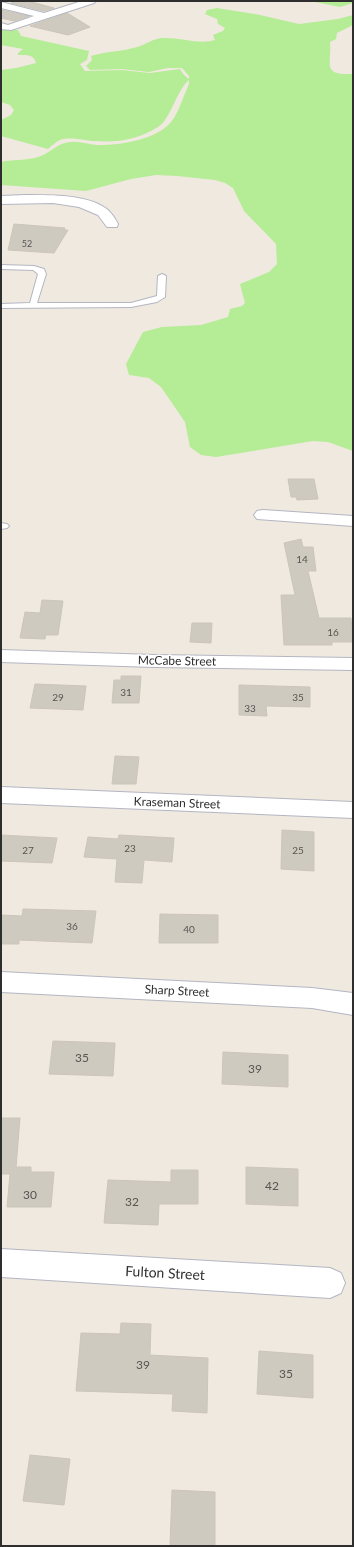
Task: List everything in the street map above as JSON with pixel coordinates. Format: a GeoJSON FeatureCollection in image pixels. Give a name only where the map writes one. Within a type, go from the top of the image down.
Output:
{"type":"FeatureCollection","features":[{"type":"Feature","properties":{"kind":"street"},"geometry":{"type":"LineString","coordinates":[[4,27],[91,1]]}},
{"type":"Feature","properties":{"kind":"street"},"geometry":{"type":"LineString","coordinates":[[1,5],[44,16]]}},
{"type":"Feature","properties":{"kind":"street"},"geometry":{"type":"LineString","coordinates":[[1,200],[51,200],[76,203],[101,211],[112,224]]}},
{"type":"Feature","properties":{"kind":"street"},"geometry":{"type":"LineString","coordinates":[[263,515],[353,521]]}},
{"type":"Feature","properties":{"kind":"street","name":"McCabe Street"},"geometry":{"type":"LineString","coordinates":[[1,656],[154,662],[353,664]]}},
{"type":"Feature","properties":{"kind":"street","name":"Kraseman Street"},"geometry":{"type":"LineString","coordinates":[[1,795],[353,810]]}},
{"type":"Feature","properties":{"kind":"street","name":"Sharp Street"},"geometry":{"type":"LineString","coordinates":[[1,982],[312,998],[353,1004]]}},
{"type":"Feature","properties":{"kind":"street","name":"Fulton Street"},"geometry":{"type":"LineString","coordinates":[[1,1263],[330,1283]]}},
{"type":"Feature","properties":{"kind":"lane"},"geometry":{"type":"LineString","coordinates":[[1,266],[34,268],[41,271],[42,274],[33,305]]}},
{"type":"Feature","properties":{"kind":"lane"},"geometry":{"type":"LineString","coordinates":[[1,306],[131,305],[143,303],[161,296],[162,276]]}},
{"type":"Feature","properties":{"kind":"green space"},"geometry":{"type":"Polygon","coordinates":[[[310,1],[353,1],[353,3],[340,7],[310,1]]]}},
{"type":"Feature","properties":{"kind":"green space"},"geometry":{"type":"Polygon","coordinates":[[[217,8],[260,15],[299,24],[338,19],[353,15],[353,25],[337,33],[336,39],[330,42],[330,67],[336,73],[353,74],[353,451],[328,442],[313,441],[216,457],[201,455],[190,447],[185,422],[161,387],[149,378],[129,375],[126,364],[143,332],[162,327],[201,325],[228,317],[230,309],[242,306],[245,303],[240,284],[269,272],[277,264],[276,244],[244,211],[233,188],[225,183],[215,180],[156,175],[131,179],[86,191],[1,185],[1,162],[38,157],[67,142],[98,145],[118,144],[139,140],[159,132],[174,118],[189,84],[189,80],[180,91],[163,123],[143,135],[120,141],[64,139],[60,140],[48,149],[1,136],[1,120],[11,115],[14,110],[10,105],[1,102],[1,70],[36,63],[32,57],[27,55],[18,55],[18,53],[23,49],[1,45],[1,30],[18,30],[21,36],[89,51],[87,60],[80,64],[85,71],[121,70],[150,73],[180,69],[189,79],[189,76],[182,68],[168,68],[149,72],[121,69],[90,70],[86,66],[92,60],[91,56],[131,49],[160,38],[203,42],[215,40],[213,35],[223,31],[225,28],[218,24],[217,19],[205,14],[207,10],[217,8]]]}},
{"type":"Feature","properties":{"kind":"building"},"geometry":{"type":"Polygon","coordinates":[[[28,1],[54,8],[44,11],[11,3],[28,1]]]}},
{"type":"Feature","properties":{"kind":"building"},"geometry":{"type":"Polygon","coordinates":[[[1,10],[29,16],[14,21],[1,18],[1,10]]]}},
{"type":"Feature","properties":{"kind":"building"},"geometry":{"type":"Polygon","coordinates":[[[67,13],[90,27],[68,35],[30,26],[67,13]]]}},
{"type":"Feature","properties":{"kind":"building"},"geometry":{"type":"Polygon","coordinates":[[[14,224],[65,228],[64,230],[68,230],[54,253],[8,250],[14,224]]]}},
{"type":"Feature","properties":{"kind":"building"},"geometry":{"type":"Polygon","coordinates":[[[288,479],[314,479],[318,499],[297,500],[296,497],[291,497],[288,479]]]}},
{"type":"Feature","properties":{"kind":"building"},"geometry":{"type":"Polygon","coordinates":[[[301,539],[303,547],[313,547],[316,571],[308,571],[319,618],[351,618],[353,642],[332,642],[332,645],[284,645],[281,595],[295,595],[284,543],[301,539]]]}},
{"type":"Feature","properties":{"kind":"building"},"geometry":{"type":"Polygon","coordinates":[[[42,600],[63,601],[58,635],[46,635],[45,639],[20,638],[25,612],[40,613],[42,600]]]}},
{"type":"Feature","properties":{"kind":"building"},"geometry":{"type":"Polygon","coordinates":[[[192,623],[212,623],[211,643],[190,642],[192,623]]]}},
{"type":"Feature","properties":{"kind":"building"},"geometry":{"type":"Polygon","coordinates":[[[121,676],[141,676],[139,703],[112,703],[114,680],[121,680],[121,676]]]}},
{"type":"Feature","properties":{"kind":"building"},"geometry":{"type":"Polygon","coordinates":[[[35,684],[86,686],[83,710],[30,708],[35,684]]]}},
{"type":"Feature","properties":{"kind":"building"},"geometry":{"type":"Polygon","coordinates":[[[239,685],[310,687],[310,707],[266,706],[267,716],[239,715],[239,685]]]}},
{"type":"Feature","properties":{"kind":"building"},"geometry":{"type":"Polygon","coordinates":[[[115,756],[139,757],[136,784],[112,784],[115,756]]]}},
{"type":"Feature","properties":{"kind":"building"},"geometry":{"type":"Polygon","coordinates":[[[282,830],[314,832],[314,871],[281,869],[282,830]]]}},
{"type":"Feature","properties":{"kind":"building"},"geometry":{"type":"Polygon","coordinates":[[[1,835],[57,838],[52,863],[1,861],[1,835]]]}},
{"type":"Feature","properties":{"kind":"building"},"geometry":{"type":"Polygon","coordinates":[[[119,835],[174,838],[172,862],[144,860],[142,883],[115,882],[117,859],[84,857],[88,837],[118,839],[119,835]]]}},
{"type":"Feature","properties":{"kind":"building"},"geometry":{"type":"Polygon","coordinates":[[[23,909],[96,911],[92,943],[19,940],[19,944],[1,944],[1,915],[22,916],[23,909]]]}},
{"type":"Feature","properties":{"kind":"building"},"geometry":{"type":"Polygon","coordinates":[[[160,914],[218,915],[218,943],[159,943],[160,914]]]}},
{"type":"Feature","properties":{"kind":"building"},"geometry":{"type":"Polygon","coordinates":[[[53,1041],[115,1043],[113,1076],[49,1074],[53,1041]]]}},
{"type":"Feature","properties":{"kind":"building"},"geometry":{"type":"Polygon","coordinates":[[[223,1052],[288,1055],[288,1087],[222,1084],[223,1052]]]}},
{"type":"Feature","properties":{"kind":"building"},"geometry":{"type":"Polygon","coordinates":[[[1,1118],[20,1118],[16,1167],[31,1167],[31,1172],[54,1172],[51,1207],[7,1207],[10,1174],[1,1174],[1,1118]]]}},
{"type":"Feature","properties":{"kind":"building"},"geometry":{"type":"Polygon","coordinates":[[[246,1167],[298,1169],[298,1206],[246,1204],[246,1167]]]}},
{"type":"Feature","properties":{"kind":"building"},"geometry":{"type":"Polygon","coordinates":[[[171,1170],[198,1170],[198,1204],[159,1204],[158,1225],[104,1223],[108,1180],[171,1182],[171,1170]]]}},
{"type":"Feature","properties":{"kind":"building"},"geometry":{"type":"Polygon","coordinates":[[[121,1323],[151,1324],[150,1355],[208,1358],[207,1413],[172,1411],[173,1394],[76,1391],[81,1333],[120,1334],[121,1323]]]}},
{"type":"Feature","properties":{"kind":"building"},"geometry":{"type":"Polygon","coordinates":[[[259,1351],[313,1355],[313,1398],[257,1394],[259,1351]]]}},
{"type":"Feature","properties":{"kind":"building"},"geometry":{"type":"Polygon","coordinates":[[[30,1455],[70,1459],[64,1505],[23,1501],[30,1455]]]}},
{"type":"Feature","properties":{"kind":"building"},"geometry":{"type":"Polygon","coordinates":[[[172,1490],[215,1492],[215,1546],[170,1546],[172,1490]]]}}]}
